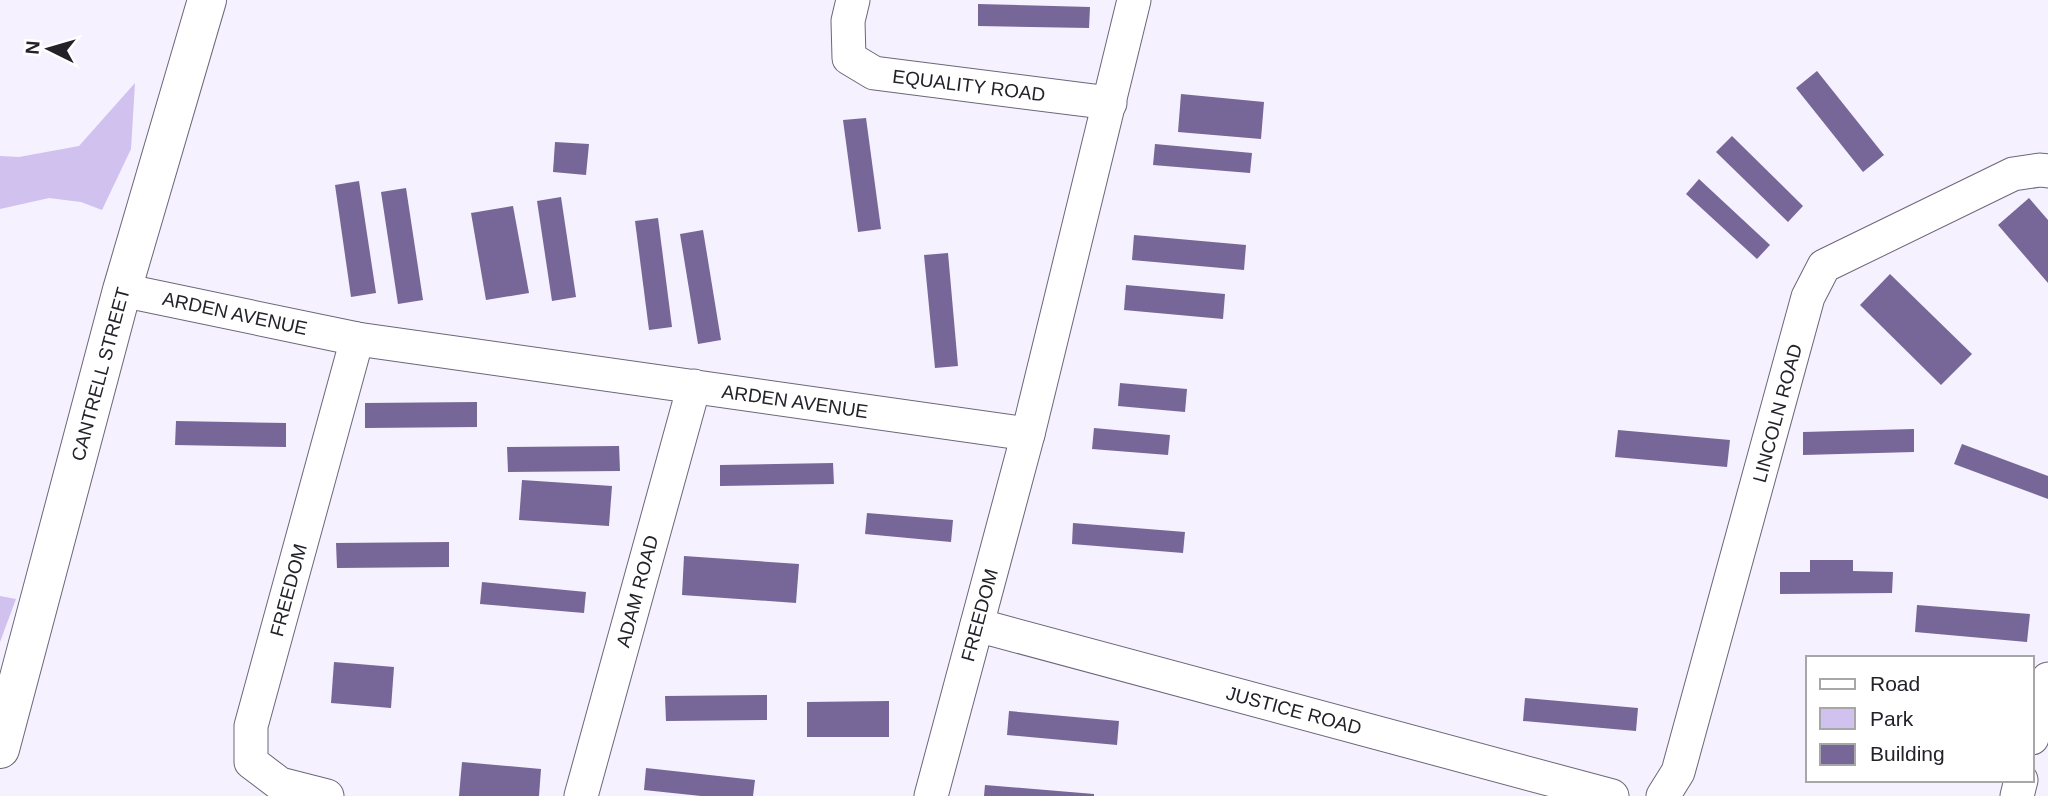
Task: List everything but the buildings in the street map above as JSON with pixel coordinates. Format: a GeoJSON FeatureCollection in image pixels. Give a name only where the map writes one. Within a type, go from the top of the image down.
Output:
{"type":"FeatureCollection","features":[{"type":"Feature","properties":{"kind":"street","name":"CANTRELL STREET"},"geometry":{"type":"LineString","coordinates":[[0,749],[122,290],[207,0]]}},
{"type":"Feature","properties":{"kind":"street","name":"EQUALITY ROAD"},"geometry":{"type":"LineString","coordinates":[[853,0],[848,21],[849,58],[874,73],[1110,103]]}},
{"type":"Feature","properties":{"kind":"street"},"geometry":{"type":"LineString","coordinates":[[1028,434],[1134,0]]}},
{"type":"Feature","properties":{"kind":"street","name":"LINCOLN ROAD"},"geometry":{"type":"LineString","coordinates":[[1663,796],[1678,772],[1808,297],[1824,266],[2013,174],[2048,171]]}},
{"type":"Feature","properties":{"kind":"street","name":"ARDEN AVENUE"},"geometry":{"type":"LineString","coordinates":[[122,290],[357,338],[1028,434]]}},
{"type":"Feature","properties":{"kind":"street","name":"FREEDOM"},"geometry":{"type":"LineString","coordinates":[[327,796],[280,784],[251,762],[251,726],[357,338]]}},
{"type":"Feature","properties":{"kind":"street","name":"ADAM ROAD"},"geometry":{"type":"LineString","coordinates":[[581,796],[694,386]]}},
{"type":"Feature","properties":{"kind":"street","name":"FREEDOM"},"geometry":{"type":"LineString","coordinates":[[931,796],[1028,434]]}},
{"type":"Feature","properties":{"kind":"street","name":"JUSTICE ROAD"},"geometry":{"type":"LineString","coordinates":[[977,625],[1612,796]]}},
{"type":"Feature","properties":{"kind":"street"},"geometry":{"type":"LineString","coordinates":[[2034,731],[2048,679]]}},
{"type":"Feature","properties":{"kind":"green space"},"geometry":{"type":"Polygon","coordinates":[[[135,83],[131,149],[102,210],[81,202],[49,198],[0,209],[0,156],[19,157],[79,146],[135,83]]]}},
{"type":"Feature","properties":{"kind":"green space"},"geometry":{"type":"Polygon","coordinates":[[[0,596],[16,599],[0,642],[0,596]]]}}]}
